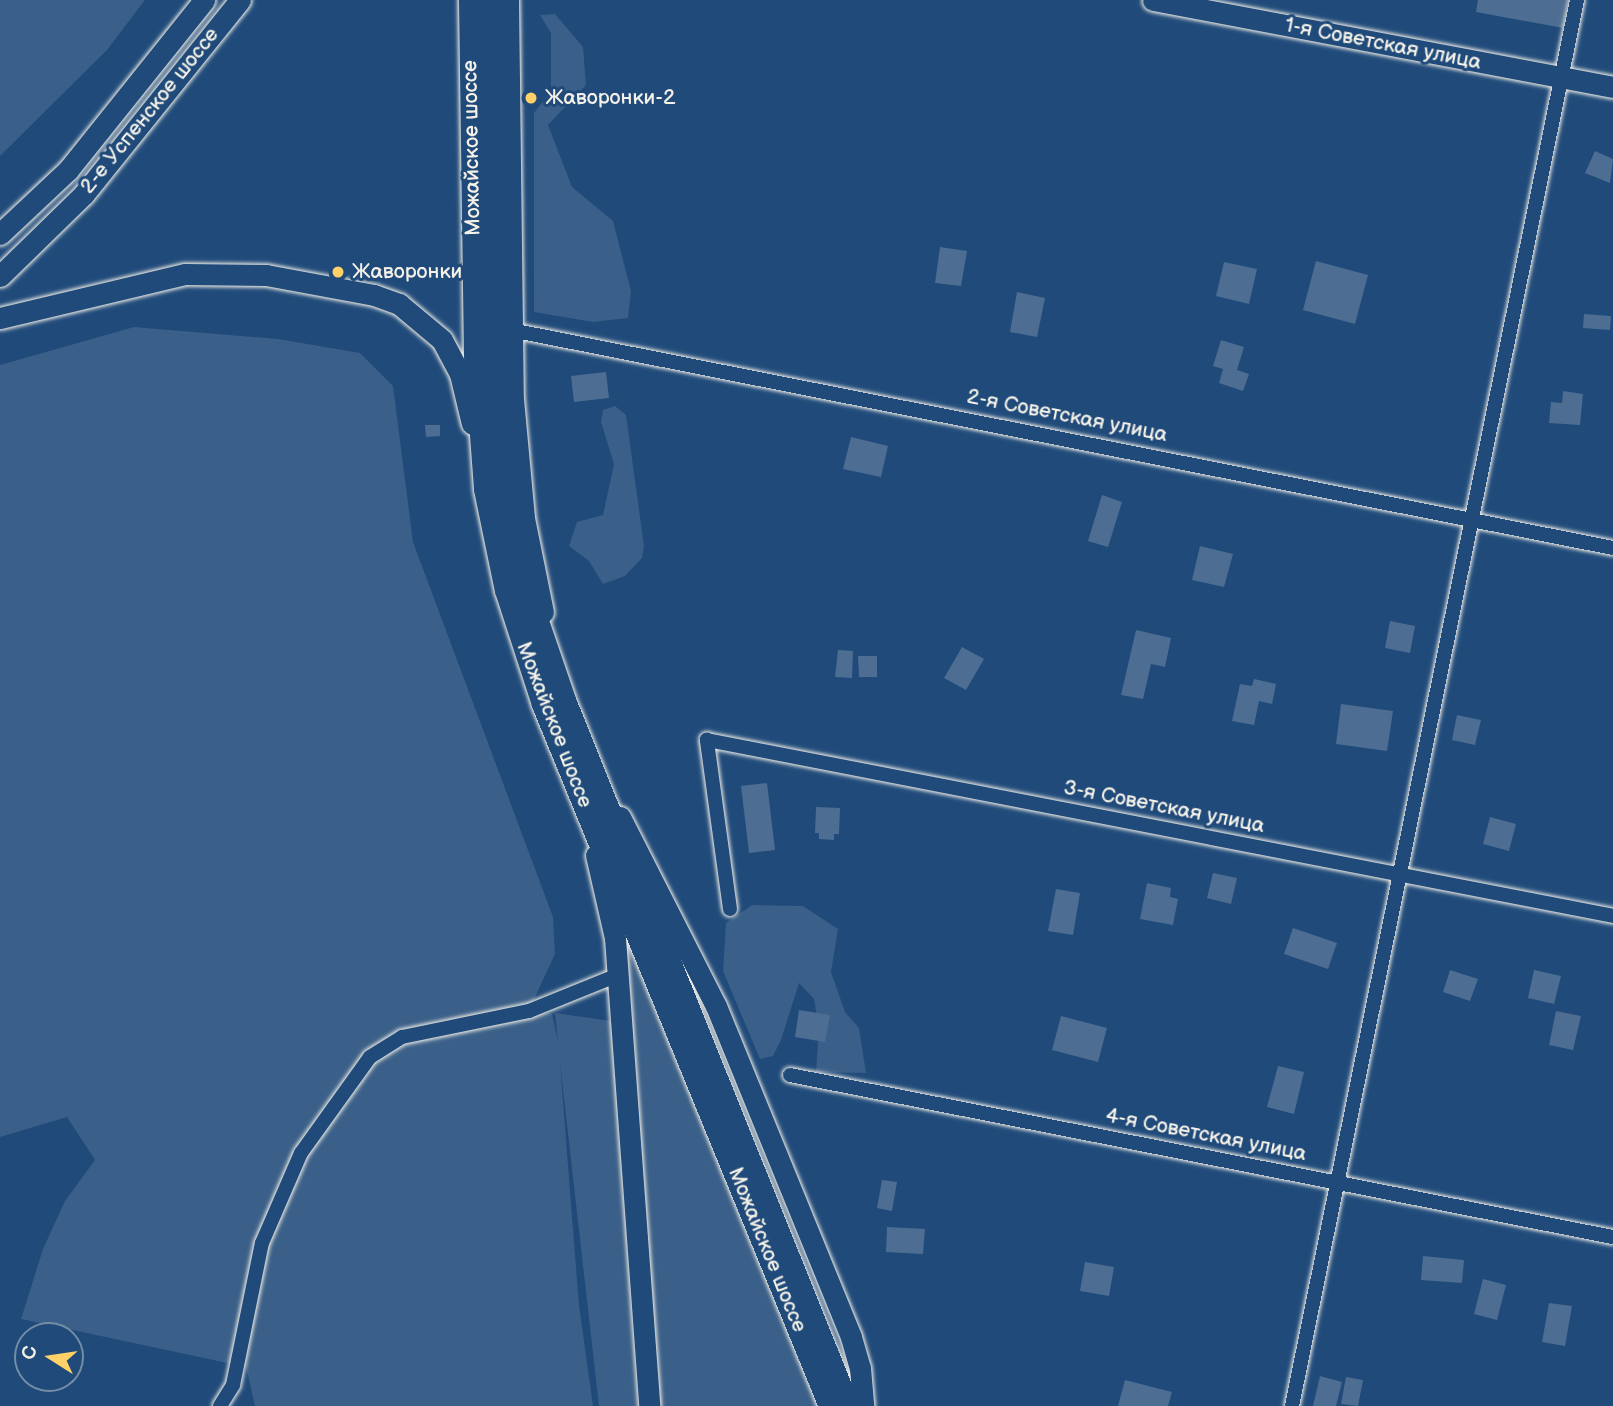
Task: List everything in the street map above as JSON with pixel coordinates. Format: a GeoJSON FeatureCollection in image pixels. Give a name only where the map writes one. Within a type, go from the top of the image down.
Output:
{"type":"FeatureCollection","features":[{"type":"Feature","properties":{"kind":"main road"},"geometry":{"type":"LineString","coordinates":[[0,234],[68,170],[204,0]]}},
{"type":"Feature","properties":{"kind":"main road","name":"2-е Успенское шоссе"},"geometry":{"type":"LineString","coordinates":[[0,276],[84,194],[240,0]]}},
{"type":"Feature","properties":{"kind":"main road","name":"Можайское шоссе"},"geometry":{"type":"LineString","coordinates":[[470,0],[475,355],[485,489],[506,590],[848,1406]]}},
{"type":"Feature","properties":{"kind":"main road","name":"Можайское шоссе"},"geometry":{"type":"LineString","coordinates":[[488,0],[496,429],[523,578],[564,699],[575,756],[830,1406]]}},
{"type":"Feature","properties":{"kind":"main road"},"geometry":{"type":"LineString","coordinates":[[508,0],[511,330],[524,518],[564,699]]}},
{"type":"Feature","properties":{"kind":"main road","name":"1-я Советская улица"},"geometry":{"type":"LineString","coordinates":[[1153,0],[1613,88]]}},
{"type":"Feature","properties":{"kind":"main road","name":"2-е Успенское шоссе"},"geometry":{"type":"LineString","coordinates":[[0,258],[58,219]]}},
{"type":"Feature","properties":{"kind":"main road"},"geometry":{"type":"LineString","coordinates":[[0,318],[185,274],[266,275],[374,295],[399,304],[421,320],[453,357],[468,402],[485,489]]}},
{"type":"Feature","properties":{"kind":"main road"},"geometry":{"type":"LineString","coordinates":[[575,756],[602,876],[618,975],[649,1406]]}},
{"type":"Feature","properties":{"kind":"main road"},"geometry":{"type":"LineString","coordinates":[[575,756],[691,951],[857,1358],[863,1406]]}},
{"type":"Feature","properties":{"kind":"street"},"geometry":{"type":"LineString","coordinates":[[1292,1406],[1475,519],[1577,0]]}},
{"type":"Feature","properties":{"kind":"street","name":"2-я Советская улица"},"geometry":{"type":"LineString","coordinates":[[511,330],[1613,548]]}},
{"type":"Feature","properties":{"kind":"street","name":"3-я Советская улица"},"geometry":{"type":"LineString","coordinates":[[730,909],[707,740],[1613,916]]}},
{"type":"Feature","properties":{"kind":"street"},"geometry":{"type":"LineString","coordinates":[[220,1406],[233,1385],[262,1243],[301,1153],[370,1057],[402,1037],[529,1010],[618,975]]}},
{"type":"Feature","properties":{"kind":"street","name":"4-я Советская улица"},"geometry":{"type":"LineString","coordinates":[[790,1075],[1613,1237]]}},
{"type":"Feature","properties":{"kind":"shaded area"},"geometry":{"type":"Polygon","coordinates":[[[0,0],[145,0],[107,50],[0,156],[0,0]]]}},
{"type":"Feature","properties":{"kind":"shaded area"},"geometry":{"type":"Polygon","coordinates":[[[555,14],[583,47],[586,85],[548,125],[572,187],[613,221],[631,291],[628,318],[593,322],[534,312],[534,113],[551,91],[551,33],[540,15],[555,14]]]}},
{"type":"Feature","properties":{"kind":"shaded area"},"geometry":{"type":"Polygon","coordinates":[[[134,327],[278,339],[360,353],[393,386],[413,542],[553,917],[555,954],[529,1010],[552,1014],[558,1041],[555,1013],[611,1021],[638,1406],[599,1406],[560,1063],[579,1305],[593,1406],[255,1406],[246,1367],[84,1332],[84,1322],[35,1322],[21,1319],[43,1249],[65,1201],[95,1160],[67,1117],[0,1137],[0,365],[134,327]]]}},
{"type":"Feature","properties":{"kind":"shaded area"},"geometry":{"type":"Polygon","coordinates":[[[615,406],[626,415],[644,546],[642,558],[625,576],[603,584],[589,561],[569,546],[577,522],[603,515],[614,464],[601,422],[603,410],[615,406]]]}},
{"type":"Feature","properties":{"kind":"shaded area"},"geometry":{"type":"Polygon","coordinates":[[[752,905],[803,906],[838,929],[831,972],[845,1012],[859,1028],[866,1073],[816,1072],[819,1029],[814,999],[799,983],[781,1040],[773,1056],[760,1059],[723,971],[726,923],[752,905]]]}},
{"type":"Feature","properties":{"kind":"shaded area"},"geometry":{"type":"Polygon","coordinates":[[[618,913],[824,1406],[657,1406],[618,913]]]}},
{"type":"Feature","properties":{"kind":"building"},"geometry":{"type":"Polygon","coordinates":[[[1478,0],[1568,0],[1563,28],[1476,12],[1478,0]]]}},
{"type":"Feature","properties":{"kind":"building"},"geometry":{"type":"Polygon","coordinates":[[[1595,151],[1613,159],[1610,183],[1585,173],[1595,151]]]}},
{"type":"Feature","properties":{"kind":"building"},"geometry":{"type":"Polygon","coordinates":[[[940,247],[967,251],[961,286],[935,283],[940,247]]]}},
{"type":"Feature","properties":{"kind":"building"},"geometry":{"type":"Polygon","coordinates":[[[1316,261],[1368,275],[1355,324],[1303,310],[1316,261]]]}},
{"type":"Feature","properties":{"kind":"building"},"geometry":{"type":"Polygon","coordinates":[[[1224,262],[1257,269],[1249,304],[1216,296],[1224,262]]]}},
{"type":"Feature","properties":{"kind":"building"},"geometry":{"type":"Polygon","coordinates":[[[1017,292],[1045,298],[1037,337],[1010,332],[1017,292]]]}},
{"type":"Feature","properties":{"kind":"building"},"geometry":{"type":"Polygon","coordinates":[[[1584,314],[1611,316],[1610,330],[1583,328],[1584,314]]]}},
{"type":"Feature","properties":{"kind":"building"},"geometry":{"type":"Polygon","coordinates":[[[1221,340],[1244,347],[1237,370],[1249,374],[1243,391],[1219,383],[1223,369],[1213,366],[1221,340]]]}},
{"type":"Feature","properties":{"kind":"building"},"geometry":{"type":"Polygon","coordinates":[[[606,372],[609,398],[574,402],[571,376],[606,372]]]}},
{"type":"Feature","properties":{"kind":"building"},"geometry":{"type":"Polygon","coordinates":[[[1563,391],[1583,394],[1580,425],[1549,423],[1551,402],[1562,403],[1563,391]]]}},
{"type":"Feature","properties":{"kind":"building"},"geometry":{"type":"Polygon","coordinates":[[[425,425],[440,425],[440,436],[426,437],[425,425]]]}},
{"type":"Feature","properties":{"kind":"building"},"geometry":{"type":"Polygon","coordinates":[[[851,437],[888,446],[881,477],[843,469],[851,437]]]}},
{"type":"Feature","properties":{"kind":"building"},"geometry":{"type":"Polygon","coordinates":[[[1102,495],[1122,502],[1108,547],[1088,541],[1102,495]]]}},
{"type":"Feature","properties":{"kind":"building"},"geometry":{"type":"Polygon","coordinates":[[[1200,546],[1233,554],[1224,587],[1192,580],[1200,546]]]}},
{"type":"Feature","properties":{"kind":"building"},"geometry":{"type":"Polygon","coordinates":[[[1390,621],[1415,626],[1410,653],[1385,648],[1390,621]]]}},
{"type":"Feature","properties":{"kind":"building"},"geometry":{"type":"Polygon","coordinates":[[[1136,630],[1171,638],[1165,667],[1151,664],[1143,699],[1121,695],[1136,630]]]}},
{"type":"Feature","properties":{"kind":"building"},"geometry":{"type":"Polygon","coordinates":[[[962,647],[984,659],[966,690],[944,678],[962,647]]]}},
{"type":"Feature","properties":{"kind":"building"},"geometry":{"type":"Polygon","coordinates":[[[838,650],[853,651],[852,678],[835,677],[838,650]]]}},
{"type":"Feature","properties":{"kind":"building"},"geometry":{"type":"Polygon","coordinates":[[[858,656],[877,656],[877,677],[859,677],[858,656]]]}},
{"type":"Feature","properties":{"kind":"building"},"geometry":{"type":"Polygon","coordinates":[[[1254,679],[1276,684],[1272,704],[1259,701],[1254,725],[1232,721],[1240,684],[1252,686],[1254,679]]]}},
{"type":"Feature","properties":{"kind":"building"},"geometry":{"type":"Polygon","coordinates":[[[1341,704],[1393,711],[1387,751],[1336,744],[1341,704]]]}},
{"type":"Feature","properties":{"kind":"building"},"geometry":{"type":"Polygon","coordinates":[[[1457,715],[1481,720],[1475,745],[1452,740],[1457,715]]]}},
{"type":"Feature","properties":{"kind":"building"},"geometry":{"type":"Polygon","coordinates":[[[767,783],[775,850],[749,853],[741,786],[767,783]]]}},
{"type":"Feature","properties":{"kind":"building"},"geometry":{"type":"Polygon","coordinates":[[[816,807],[840,808],[839,834],[834,834],[834,840],[819,839],[819,833],[815,833],[816,807]]]}},
{"type":"Feature","properties":{"kind":"building"},"geometry":{"type":"Polygon","coordinates":[[[1490,817],[1516,824],[1509,851],[1483,844],[1490,817]]]}},
{"type":"Feature","properties":{"kind":"building"},"geometry":{"type":"Polygon","coordinates":[[[1213,873],[1237,878],[1231,904],[1207,898],[1213,873]]]}},
{"type":"Feature","properties":{"kind":"building"},"geometry":{"type":"Polygon","coordinates":[[[1147,883],[1171,888],[1170,897],[1178,899],[1173,925],[1140,919],[1147,883]]]}},
{"type":"Feature","properties":{"kind":"building"},"geometry":{"type":"Polygon","coordinates":[[[1056,889],[1080,893],[1073,935],[1048,931],[1056,889]]]}},
{"type":"Feature","properties":{"kind":"building"},"geometry":{"type":"Polygon","coordinates":[[[1293,928],[1337,943],[1328,969],[1284,954],[1293,928]]]}},
{"type":"Feature","properties":{"kind":"building"},"geometry":{"type":"Polygon","coordinates":[[[1450,970],[1478,979],[1470,1001],[1443,992],[1450,970]]]}},
{"type":"Feature","properties":{"kind":"building"},"geometry":{"type":"Polygon","coordinates":[[[1534,970],[1561,976],[1554,1004],[1528,998],[1534,970]]]}},
{"type":"Feature","properties":{"kind":"building"},"geometry":{"type":"Polygon","coordinates":[[[799,1010],[830,1015],[825,1042],[795,1037],[799,1010]]]}},
{"type":"Feature","properties":{"kind":"building"},"geometry":{"type":"Polygon","coordinates":[[[1556,1011],[1581,1016],[1573,1050],[1549,1045],[1556,1011]]]}},
{"type":"Feature","properties":{"kind":"building"},"geometry":{"type":"Polygon","coordinates":[[[1061,1016],[1107,1028],[1098,1062],[1052,1050],[1061,1016]]]}},
{"type":"Feature","properties":{"kind":"building"},"geometry":{"type":"Polygon","coordinates":[[[1278,1066],[1304,1072],[1294,1114],[1267,1107],[1278,1066]]]}},
{"type":"Feature","properties":{"kind":"building"},"geometry":{"type":"Polygon","coordinates":[[[882,1180],[897,1182],[892,1211],[877,1208],[882,1180]]]}},
{"type":"Feature","properties":{"kind":"building"},"geometry":{"type":"Polygon","coordinates":[[[887,1227],[925,1229],[923,1254],[886,1252],[887,1227]]]}},
{"type":"Feature","properties":{"kind":"building"},"geometry":{"type":"Polygon","coordinates":[[[1423,1256],[1464,1260],[1462,1283],[1421,1280],[1423,1256]]]}},
{"type":"Feature","properties":{"kind":"building"},"geometry":{"type":"Polygon","coordinates":[[[1085,1262],[1114,1267],[1109,1296],[1080,1291],[1085,1262]]]}},
{"type":"Feature","properties":{"kind":"building"},"geometry":{"type":"Polygon","coordinates":[[[1483,1279],[1506,1285],[1497,1320],[1474,1314],[1483,1279]]]}},
{"type":"Feature","properties":{"kind":"building"},"geometry":{"type":"Polygon","coordinates":[[[1549,1303],[1572,1306],[1565,1346],[1542,1342],[1549,1303]]]}},
{"type":"Feature","properties":{"kind":"building"},"geometry":{"type":"Polygon","coordinates":[[[1320,1376],[1342,1382],[1336,1406],[1313,1406],[1320,1376]]]}},
{"type":"Feature","properties":{"kind":"building"},"geometry":{"type":"Polygon","coordinates":[[[1346,1377],[1363,1380],[1358,1406],[1341,1404],[1346,1377]]]}},
{"type":"Feature","properties":{"kind":"building"},"geometry":{"type":"Polygon","coordinates":[[[1125,1380],[1172,1392],[1168,1406],[1118,1406],[1125,1380]]]}},
{"type":"Feature","properties":{"kind":"place","name":"Жаворонки-2"},"geometry":{"type":"Point","coordinates":[531,98]}},
{"type":"Feature","properties":{"kind":"place","name":"Жаворонки"},"geometry":{"type":"Point","coordinates":[338,272]}}]}
